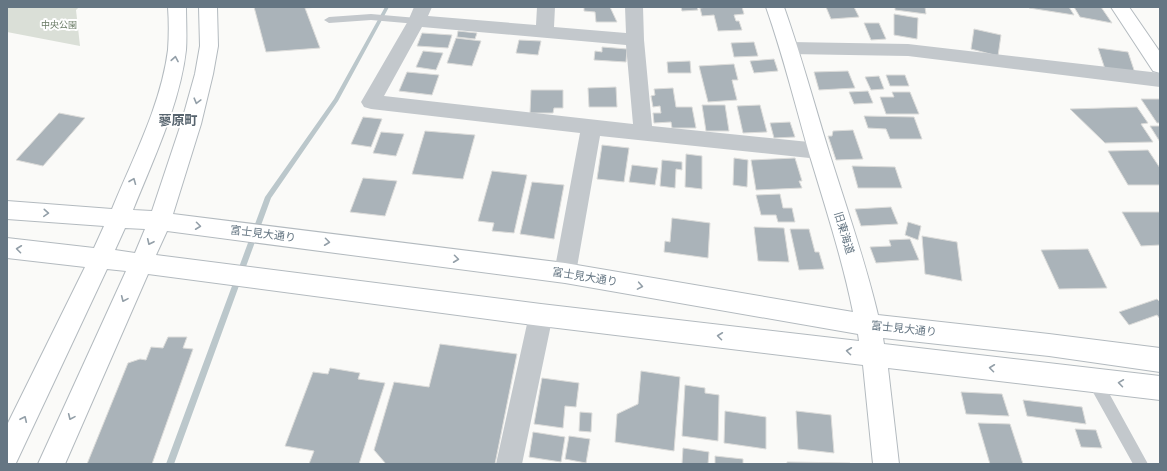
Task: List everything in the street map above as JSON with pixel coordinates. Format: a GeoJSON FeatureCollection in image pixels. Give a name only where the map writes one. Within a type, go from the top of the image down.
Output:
{"type":"FeatureCollection","features":[{"type":"Feature","properties":{"kind":"street"},"geometry":{"type":"LineString","coordinates":[[7,454],[119,217],[168,96],[176,58],[179,26],[177,7]]}},
{"type":"Feature","properties":{"kind":"street"},"geometry":{"type":"LineString","coordinates":[[51,464],[160,221],[191,124],[204,74],[209,46],[208,7]]}},
{"type":"Feature","properties":{"kind":"street"},"geometry":{"type":"LineString","coordinates":[[545,32],[546,7]]}},
{"type":"Feature","properties":{"kind":"street"},"geometry":{"type":"LineString","coordinates":[[634,7],[635,40],[644,132]]}},
{"type":"Feature","properties":{"kind":"street","name":"旧東海道"},"geometry":{"type":"LineString","coordinates":[[775,7],[790,48],[818,151],[858,278],[874,354],[886,464]]}},
{"type":"Feature","properties":{"kind":"street"},"geometry":{"type":"LineString","coordinates":[[1120,7],[1160,66]]}},
{"type":"Feature","properties":{"kind":"street"},"geometry":{"type":"LineString","coordinates":[[635,40],[545,32],[420,14],[371,102],[591,128],[644,132],[704,140],[818,151]]}},
{"type":"Feature","properties":{"kind":"street"},"geometry":{"type":"LineString","coordinates":[[790,48],[908,50],[1160,80]]}},
{"type":"Feature","properties":{"kind":"street"},"geometry":{"type":"LineString","coordinates":[[565,273],[591,128]]}},
{"type":"Feature","properties":{"kind":"street","name":"富士見大通り"},"geometry":{"type":"LineString","coordinates":[[7,210],[160,221],[565,273],[868,325],[1049,345],[1160,360]]}},
{"type":"Feature","properties":{"kind":"street"},"geometry":{"type":"LineString","coordinates":[[7,248],[99,260],[140,263],[542,315],[1160,388]]}},
{"type":"Feature","properties":{"kind":"street"},"geometry":{"type":"LineString","coordinates":[[509,464],[542,315]]}},
{"type":"Feature","properties":{"kind":"lane"},"geometry":{"type":"LineString","coordinates":[[329,20],[371,16],[420,14]]}},
{"type":"Feature","properties":{"kind":"lane"},"geometry":{"type":"LineString","coordinates":[[1094,380],[1141,464]]}},
{"type":"Feature","properties":{"kind":"green space","name":"中央公園"},"geometry":{"type":"Polygon","coordinates":[[[7,7],[79,7],[76,10],[80,46],[7,32],[7,7]]]}},
{"type":"Feature","properties":{"kind":"building"},"geometry":{"type":"Polygon","coordinates":[[[254,7],[320,7],[305,8],[320,48],[266,52],[254,7]]]}},
{"type":"Feature","properties":{"kind":"building"},"geometry":{"type":"Polygon","coordinates":[[[584,7],[610,7],[617,22],[596,22],[595,12],[584,11],[584,7]]]}},
{"type":"Feature","properties":{"kind":"building"},"geometry":{"type":"Polygon","coordinates":[[[681,7],[697,7],[698,10],[682,11],[681,7]]]}},
{"type":"Feature","properties":{"kind":"building"},"geometry":{"type":"Polygon","coordinates":[[[742,7],[744,14],[734,15],[736,21],[739,21],[742,30],[718,31],[714,15],[702,16],[700,8],[742,7]]]}},
{"type":"Feature","properties":{"kind":"building"},"geometry":{"type":"Polygon","coordinates":[[[826,7],[854,7],[859,17],[831,19],[826,7]]]}},
{"type":"Feature","properties":{"kind":"building"},"geometry":{"type":"Polygon","coordinates":[[[895,7],[925,7],[926,14],[895,10],[895,7]]]}},
{"type":"Feature","properties":{"kind":"building"},"geometry":{"type":"Polygon","coordinates":[[[1069,7],[1074,15],[1029,8],[1069,7]]]}},
{"type":"Feature","properties":{"kind":"building"},"geometry":{"type":"Polygon","coordinates":[[[1074,7],[1101,7],[1112,23],[1080,17],[1074,7]]]}},
{"type":"Feature","properties":{"kind":"building"},"geometry":{"type":"Polygon","coordinates":[[[894,14],[918,18],[917,39],[894,35],[894,14]]]}},
{"type":"Feature","properties":{"kind":"building"},"geometry":{"type":"Polygon","coordinates":[[[864,23],[879,23],[886,39],[871,40],[864,23]]]}},
{"type":"Feature","properties":{"kind":"building"},"geometry":{"type":"Polygon","coordinates":[[[974,29],[1001,35],[998,56],[971,49],[974,29]]]}},
{"type":"Feature","properties":{"kind":"building"},"geometry":{"type":"Polygon","coordinates":[[[458,31],[477,33],[475,39],[457,37],[458,31]]]}},
{"type":"Feature","properties":{"kind":"building"},"geometry":{"type":"Polygon","coordinates":[[[422,33],[452,35],[448,48],[417,46],[422,33]]]}},
{"type":"Feature","properties":{"kind":"building"},"geometry":{"type":"Polygon","coordinates":[[[456,38],[481,41],[472,66],[447,63],[456,38]]]}},
{"type":"Feature","properties":{"kind":"building"},"geometry":{"type":"Polygon","coordinates":[[[519,40],[541,41],[538,55],[516,53],[519,40]]]}},
{"type":"Feature","properties":{"kind":"building"},"geometry":{"type":"Polygon","coordinates":[[[754,42],[758,56],[734,57],[731,43],[754,42]]]}},
{"type":"Feature","properties":{"kind":"building"},"geometry":{"type":"Polygon","coordinates":[[[602,47],[627,49],[626,62],[594,60],[595,51],[602,52],[602,47]]]}},
{"type":"Feature","properties":{"kind":"building"},"geometry":{"type":"Polygon","coordinates":[[[1098,48],[1128,52],[1135,73],[1105,69],[1098,48]]]}},
{"type":"Feature","properties":{"kind":"building"},"geometry":{"type":"Polygon","coordinates":[[[423,51],[443,53],[436,70],[416,67],[423,51]]]}},
{"type":"Feature","properties":{"kind":"building"},"geometry":{"type":"Polygon","coordinates":[[[774,59],[778,71],[754,73],[750,61],[774,59]]]}},
{"type":"Feature","properties":{"kind":"building"},"geometry":{"type":"Polygon","coordinates":[[[690,61],[691,73],[668,73],[667,62],[690,61]]]}},
{"type":"Feature","properties":{"kind":"building"},"geometry":{"type":"Polygon","coordinates":[[[734,64],[738,80],[732,80],[737,100],[708,102],[699,66],[734,64]]]}},
{"type":"Feature","properties":{"kind":"building"},"geometry":{"type":"Polygon","coordinates":[[[848,71],[855,88],[819,90],[814,72],[848,71]]]}},
{"type":"Feature","properties":{"kind":"building"},"geometry":{"type":"Polygon","coordinates":[[[407,72],[439,75],[432,95],[399,91],[407,72]]]}},
{"type":"Feature","properties":{"kind":"building"},"geometry":{"type":"Polygon","coordinates":[[[886,75],[905,75],[909,86],[890,86],[886,75]]]}},
{"type":"Feature","properties":{"kind":"building"},"geometry":{"type":"Polygon","coordinates":[[[879,76],[884,89],[871,90],[865,77],[879,76]]]}},
{"type":"Feature","properties":{"kind":"building"},"geometry":{"type":"Polygon","coordinates":[[[616,87],[617,107],[589,107],[588,88],[616,87]]]}},
{"type":"Feature","properties":{"kind":"building"},"geometry":{"type":"Polygon","coordinates":[[[673,88],[676,107],[692,107],[696,128],[672,128],[671,122],[654,123],[653,113],[661,113],[660,106],[653,107],[651,96],[655,95],[654,89],[673,88]]]}},
{"type":"Feature","properties":{"kind":"building"},"geometry":{"type":"Polygon","coordinates":[[[531,90],[563,90],[563,108],[554,108],[553,113],[530,113],[531,90]]]}},
{"type":"Feature","properties":{"kind":"building"},"geometry":{"type":"Polygon","coordinates":[[[868,91],[873,103],[854,104],[849,92],[868,91]]]}},
{"type":"Feature","properties":{"kind":"building"},"geometry":{"type":"Polygon","coordinates":[[[892,92],[910,92],[919,114],[886,114],[880,97],[894,97],[892,92]]]}},
{"type":"Feature","properties":{"kind":"building"},"geometry":{"type":"Polygon","coordinates":[[[1141,99],[1160,99],[1160,123],[1157,123],[1141,99]]]}},
{"type":"Feature","properties":{"kind":"building"},"geometry":{"type":"Polygon","coordinates":[[[702,105],[725,105],[729,131],[706,131],[702,105]]]}},
{"type":"Feature","properties":{"kind":"building"},"geometry":{"type":"Polygon","coordinates":[[[760,105],[767,132],[743,133],[737,106],[760,105]]]}},
{"type":"Feature","properties":{"kind":"building"},"geometry":{"type":"Polygon","coordinates":[[[1137,107],[1148,123],[1141,124],[1153,142],[1105,143],[1070,109],[1137,107]]]}},
{"type":"Feature","properties":{"kind":"building"},"geometry":{"type":"Polygon","coordinates":[[[59,113],[85,118],[43,166],[16,160],[59,113]]]}},
{"type":"Feature","properties":{"kind":"building"},"geometry":{"type":"Polygon","coordinates":[[[864,116],[914,117],[922,139],[890,139],[886,129],[868,128],[864,116]]]}},
{"type":"Feature","properties":{"kind":"building"},"geometry":{"type":"Polygon","coordinates":[[[363,117],[382,119],[371,147],[351,144],[363,117]]]}},
{"type":"Feature","properties":{"kind":"building"},"geometry":{"type":"Polygon","coordinates":[[[790,122],[795,137],[774,138],[770,123],[790,122]]]}},
{"type":"Feature","properties":{"kind":"building"},"geometry":{"type":"Polygon","coordinates":[[[1150,126],[1160,126],[1160,142],[1150,126]]]}},
{"type":"Feature","properties":{"kind":"building"},"geometry":{"type":"Polygon","coordinates":[[[853,130],[863,159],[836,160],[828,136],[832,136],[833,131],[853,130]]]}},
{"type":"Feature","properties":{"kind":"building"},"geometry":{"type":"Polygon","coordinates":[[[425,131],[475,135],[463,179],[412,174],[425,131]]]}},
{"type":"Feature","properties":{"kind":"building"},"geometry":{"type":"Polygon","coordinates":[[[381,132],[404,134],[396,156],[373,153],[381,132]]]}},
{"type":"Feature","properties":{"kind":"building"},"geometry":{"type":"Polygon","coordinates":[[[602,145],[629,148],[624,182],[597,179],[602,145]]]}},
{"type":"Feature","properties":{"kind":"building"},"geometry":{"type":"Polygon","coordinates":[[[1148,150],[1160,168],[1160,185],[1128,185],[1108,151],[1148,150]]]}},
{"type":"Feature","properties":{"kind":"building"},"geometry":{"type":"Polygon","coordinates":[[[686,154],[702,156],[702,189],[685,187],[686,154]]]}},
{"type":"Feature","properties":{"kind":"building"},"geometry":{"type":"Polygon","coordinates":[[[734,158],[748,160],[747,187],[733,185],[734,158]]]}},
{"type":"Feature","properties":{"kind":"building"},"geometry":{"type":"Polygon","coordinates":[[[795,158],[802,181],[799,181],[802,188],[756,190],[751,160],[795,158]]]}},
{"type":"Feature","properties":{"kind":"building"},"geometry":{"type":"Polygon","coordinates":[[[662,160],[682,162],[682,170],[676,169],[675,188],[660,186],[662,160]]]}},
{"type":"Feature","properties":{"kind":"building"},"geometry":{"type":"Polygon","coordinates":[[[632,165],[658,168],[655,185],[629,182],[632,165]]]}},
{"type":"Feature","properties":{"kind":"building"},"geometry":{"type":"Polygon","coordinates":[[[852,166],[895,167],[902,188],[858,188],[852,166]]]}},
{"type":"Feature","properties":{"kind":"building"},"geometry":{"type":"Polygon","coordinates":[[[492,171],[527,175],[514,233],[492,231],[494,223],[478,221],[492,171]]]}},
{"type":"Feature","properties":{"kind":"building"},"geometry":{"type":"Polygon","coordinates":[[[363,178],[397,181],[385,216],[350,212],[363,178]]]}},
{"type":"Feature","properties":{"kind":"building"},"geometry":{"type":"Polygon","coordinates":[[[532,182],[564,185],[554,239],[520,234],[532,182]]]}},
{"type":"Feature","properties":{"kind":"building"},"geometry":{"type":"Polygon","coordinates":[[[780,194],[783,208],[792,208],[795,222],[778,222],[776,215],[761,215],[756,195],[780,194]]]}},
{"type":"Feature","properties":{"kind":"building"},"geometry":{"type":"Polygon","coordinates":[[[891,207],[898,224],[861,226],[855,209],[891,207]]]}},
{"type":"Feature","properties":{"kind":"building"},"geometry":{"type":"Polygon","coordinates":[[[1122,212],[1160,212],[1160,245],[1141,246],[1122,212]]]}},
{"type":"Feature","properties":{"kind":"building"},"geometry":{"type":"Polygon","coordinates":[[[672,218],[710,223],[708,258],[664,252],[665,241],[670,242],[672,218]]]}},
{"type":"Feature","properties":{"kind":"building"},"geometry":{"type":"Polygon","coordinates":[[[908,222],[921,226],[918,240],[905,235],[908,222]]]}},
{"type":"Feature","properties":{"kind":"building"},"geometry":{"type":"Polygon","coordinates":[[[754,227],[784,228],[789,262],[758,261],[754,227]]]}},
{"type":"Feature","properties":{"kind":"building"},"geometry":{"type":"Polygon","coordinates":[[[790,229],[809,229],[815,252],[819,252],[824,269],[799,270],[790,229]]]}},
{"type":"Feature","properties":{"kind":"building"},"geometry":{"type":"Polygon","coordinates":[[[922,236],[957,242],[962,281],[925,274],[922,236]]]}},
{"type":"Feature","properties":{"kind":"building"},"geometry":{"type":"Polygon","coordinates":[[[910,239],[919,260],[876,263],[870,247],[891,246],[889,240],[910,239]]]}},
{"type":"Feature","properties":{"kind":"building"},"geometry":{"type":"Polygon","coordinates":[[[1088,249],[1107,288],[1059,289],[1041,250],[1088,249]]]}},
{"type":"Feature","properties":{"kind":"building"},"geometry":{"type":"Polygon","coordinates":[[[1157,299],[1160,302],[1160,319],[1157,315],[1129,325],[1119,312],[1157,299]]]}},
{"type":"Feature","properties":{"kind":"building"},"geometry":{"type":"Polygon","coordinates":[[[168,337],[187,337],[183,348],[193,349],[152,464],[87,464],[128,363],[140,359],[146,360],[151,347],[163,348],[168,337]]]}},
{"type":"Feature","properties":{"kind":"building"},"geometry":{"type":"Polygon","coordinates":[[[440,344],[517,354],[495,464],[386,464],[374,450],[394,382],[429,387],[440,344]]]}},
{"type":"Feature","properties":{"kind":"building"},"geometry":{"type":"Polygon","coordinates":[[[330,368],[360,373],[358,379],[385,383],[359,464],[309,464],[314,451],[285,446],[313,372],[328,374],[330,368]]]}},
{"type":"Feature","properties":{"kind":"building"},"geometry":{"type":"Polygon","coordinates":[[[641,371],[680,377],[674,451],[615,442],[617,414],[638,404],[641,371]]]}},
{"type":"Feature","properties":{"kind":"building"},"geometry":{"type":"Polygon","coordinates":[[[542,378],[579,383],[576,407],[565,406],[563,428],[534,424],[542,378]]]}},
{"type":"Feature","properties":{"kind":"building"},"geometry":{"type":"Polygon","coordinates":[[[685,385],[705,388],[705,393],[719,395],[718,441],[682,436],[685,385]]]}},
{"type":"Feature","properties":{"kind":"building"},"geometry":{"type":"Polygon","coordinates":[[[961,392],[1002,394],[1009,416],[966,414],[961,392]]]}},
{"type":"Feature","properties":{"kind":"building"},"geometry":{"type":"Polygon","coordinates":[[[1023,400],[1082,407],[1086,424],[1027,416],[1023,400]]]}},
{"type":"Feature","properties":{"kind":"building"},"geometry":{"type":"Polygon","coordinates":[[[725,411],[766,417],[766,449],[724,443],[725,411]]]}},
{"type":"Feature","properties":{"kind":"building"},"geometry":{"type":"Polygon","coordinates":[[[796,411],[831,415],[834,453],[798,449],[796,411]]]}},
{"type":"Feature","properties":{"kind":"building"},"geometry":{"type":"Polygon","coordinates":[[[580,412],[592,413],[591,432],[579,431],[580,412]]]}},
{"type":"Feature","properties":{"kind":"building"},"geometry":{"type":"Polygon","coordinates":[[[978,423],[1010,424],[1023,464],[990,464],[978,423]]]}},
{"type":"Feature","properties":{"kind":"building"},"geometry":{"type":"Polygon","coordinates":[[[1075,429],[1096,430],[1102,448],[1081,447],[1075,429]]]}},
{"type":"Feature","properties":{"kind":"building"},"geometry":{"type":"Polygon","coordinates":[[[533,432],[565,437],[561,462],[529,457],[533,432]]]}},
{"type":"Feature","properties":{"kind":"building"},"geometry":{"type":"Polygon","coordinates":[[[569,436],[590,439],[586,463],[565,459],[569,436]]]}},
{"type":"Feature","properties":{"kind":"building"},"geometry":{"type":"Polygon","coordinates":[[[683,448],[709,452],[708,464],[682,464],[683,448]]]}},
{"type":"Feature","properties":{"kind":"building"},"geometry":{"type":"Polygon","coordinates":[[[715,456],[743,459],[743,464],[715,464],[715,456]]]}},
{"type":"Feature","properties":{"kind":"building"},"geometry":{"type":"Polygon","coordinates":[[[787,462],[850,463],[850,464],[787,464],[787,462]]]}},
{"type":"Feature","properties":{"kind":"waterway"},"geometry":{"type":"LineString","coordinates":[[170,464],[268,197],[336,100],[387,7]]}},
{"type":"Feature","properties":{"kind":"district","name":"蓼原町"},"geometry":{"type":"Point","coordinates":[178,120]}}]}
